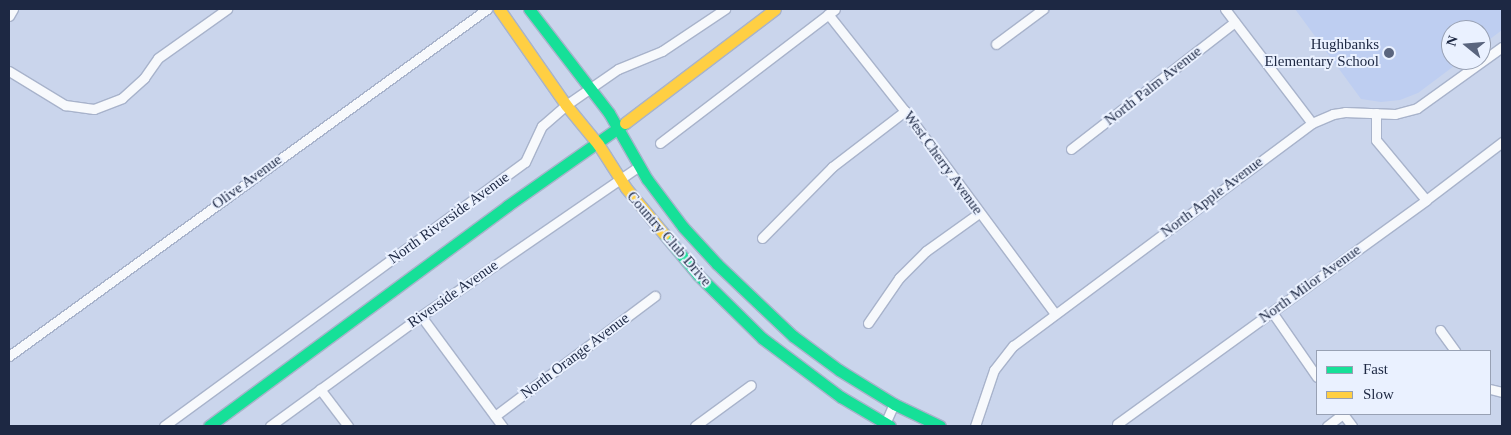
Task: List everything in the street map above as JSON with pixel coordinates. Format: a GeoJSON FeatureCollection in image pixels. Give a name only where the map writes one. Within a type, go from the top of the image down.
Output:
{"type":"FeatureCollection","features":[{"type":"Feature","properties":{"kind":"main road","name":"Country Club Drive"},"geometry":{"type":"LineString","coordinates":[[499,9],[566,105],[598,144],[620,179],[698,275],[762,338],[841,397],[886,426]]}},
{"type":"Feature","properties":{"kind":"main road","name":"Country Club Drive"},"geometry":{"type":"LineString","coordinates":[[529,9],[590,88],[618,128],[647,179],[683,227],[759,306],[793,336],[839,370],[894,404],[940,426]]}},
{"type":"Feature","properties":{"kind":"main road","name":"North Riverside Avenue"},"geometry":{"type":"LineString","coordinates":[[209,426],[506,206],[598,144],[774,9]]}},
{"type":"Feature","properties":{"kind":"street"},"geometry":{"type":"LineString","coordinates":[[9,16],[14,9]]}},
{"type":"Feature","properties":{"kind":"street"},"geometry":{"type":"LineString","coordinates":[[9,71],[65,105],[94,109],[122,98],[144,78],[158,58],[227,9]]}},
{"type":"Feature","properties":{"kind":"street","name":"Olive Avenue"},"geometry":{"type":"LineString","coordinates":[[9,356],[487,9]]}},
{"type":"Feature","properties":{"kind":"street","name":"North Riverside Avenue"},"geometry":{"type":"LineString","coordinates":[[164,426],[525,162],[542,126],[566,105],[618,69],[662,51],[713,12],[725,9]]}},
{"type":"Feature","properties":{"kind":"street"},"geometry":{"type":"LineString","coordinates":[[996,44],[1044,9]]}},
{"type":"Feature","properties":{"kind":"street"},"geometry":{"type":"LineString","coordinates":[[1225,9],[1312,122]]}},
{"type":"Feature","properties":{"kind":"street"},"geometry":{"type":"LineString","coordinates":[[660,143],[832,11]]}},
{"type":"Feature","properties":{"kind":"street","name":"West Cherry Avenue"},"geometry":{"type":"LineString","coordinates":[[832,11],[1055,314]]}},
{"type":"Feature","properties":{"kind":"street","name":"North Palm Avenue"},"geometry":{"type":"LineString","coordinates":[[1071,149],[1234,22]]}},
{"type":"Feature","properties":{"kind":"street","name":"North Apple Avenue"},"geometry":{"type":"LineString","coordinates":[[975,426],[994,370],[1014,346],[1312,122],[1333,114],[1345,112],[1394,114],[1417,108],[1502,46]]}},
{"type":"Feature","properties":{"kind":"street"},"geometry":{"type":"LineString","coordinates":[[762,238],[832,167],[905,111]]}},
{"type":"Feature","properties":{"kind":"street"},"geometry":{"type":"LineString","coordinates":[[1376,113],[1376,140],[1426,200]]}},
{"type":"Feature","properties":{"kind":"street","name":"North Milor Avenue"},"geometry":{"type":"LineString","coordinates":[[1117,424],[1426,200],[1502,142]]}},
{"type":"Feature","properties":{"kind":"street","name":"Riverside Avenue"},"geometry":{"type":"LineString","coordinates":[[270,426],[421,316],[639,166]]}},
{"type":"Feature","properties":{"kind":"street"},"geometry":{"type":"LineString","coordinates":[[868,323],[899,278],[926,251],[979,213]]}},
{"type":"Feature","properties":{"kind":"street","name":"North Orange Avenue"},"geometry":{"type":"LineString","coordinates":[[495,416],[655,296]]}},
{"type":"Feature","properties":{"kind":"street"},"geometry":{"type":"LineString","coordinates":[[1272,312],[1316,376]]}},
{"type":"Feature","properties":{"kind":"street"},"geometry":{"type":"LineString","coordinates":[[421,316],[502,426]]}},
{"type":"Feature","properties":{"kind":"street"},"geometry":{"type":"LineString","coordinates":[[1440,330],[1454,350]]}},
{"type":"Feature","properties":{"kind":"street"},"geometry":{"type":"LineString","coordinates":[[695,426],[751,385]]}},
{"type":"Feature","properties":{"kind":"street"},"geometry":{"type":"LineString","coordinates":[[320,389],[348,426]]}},
{"type":"Feature","properties":{"kind":"street"},"geometry":{"type":"LineString","coordinates":[[886,426],[894,404]]}},
{"type":"Feature","properties":{"kind":"street"},"geometry":{"type":"LineString","coordinates":[[1327,426],[1342,415]]}},
{"type":"Feature","properties":{"kind":"street"},"geometry":{"type":"LineString","coordinates":[[1344,415],[1352,426]]}},
{"type":"Feature","properties":{"kind":"shaded area","name":"Hughbanks Elementary School"},"geometry":{"type":"Polygon","coordinates":[[[1295,9],[1502,9],[1502,30],[1491,38],[1491,20],[1441,20],[1441,70],[1449,70],[1418,93],[1400,100],[1381,102],[1361,99],[1295,9]]]}},
{"type":"Feature","properties":{"kind":"traffic: fast"},"geometry":{"type":"LineString","coordinates":[[529,9],[609,113],[647,179],[683,227],[717,264],[793,336],[839,370],[894,404],[940,426]]}},
{"type":"Feature","properties":{"kind":"traffic: fast"},"geometry":{"type":"LineString","coordinates":[[209,426],[507,206],[625,123]]}},
{"type":"Feature","properties":{"kind":"traffic: fast"},"geometry":{"type":"LineString","coordinates":[[664,234],[698,275],[762,338],[841,397],[890,426]]}},
{"type":"Feature","properties":{"kind":"traffic: slow"},"geometry":{"type":"LineString","coordinates":[[499,9],[566,105],[598,144],[626,188],[664,234]]}},
{"type":"Feature","properties":{"kind":"traffic: slow"},"geometry":{"type":"LineString","coordinates":[[625,123],[775,9]]}},
{"type":"Feature","properties":{"kind":"place","name":"Hughbanks Elementary School"},"geometry":{"type":"Point","coordinates":[1389,53]}}]}
